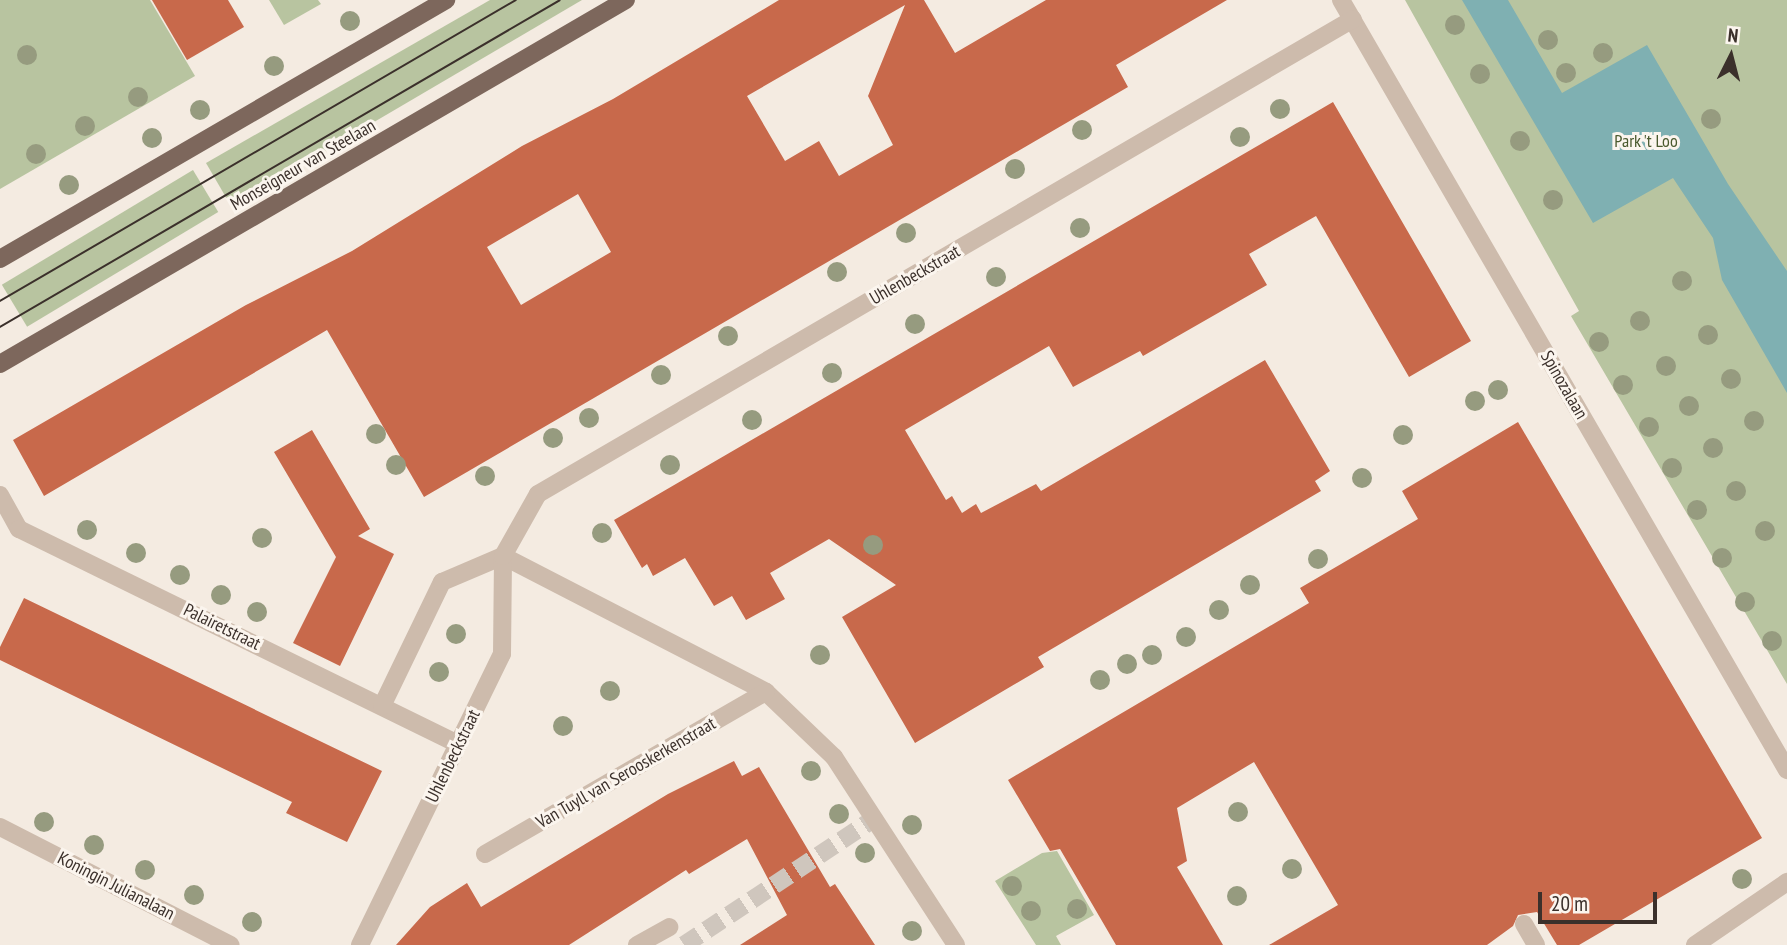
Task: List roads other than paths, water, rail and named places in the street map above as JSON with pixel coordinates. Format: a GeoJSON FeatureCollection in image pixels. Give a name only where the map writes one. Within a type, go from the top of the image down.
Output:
{"type":"FeatureCollection","features":[{"type":"Feature","properties":{"kind":"main road"},"geometry":{"type":"LineString","coordinates":[[0,259],[446,0]]}},
{"type":"Feature","properties":{"kind":"main road","name":"Monseigneur van Steelaan"},"geometry":{"type":"LineString","coordinates":[[0,364],[626,0]]}},
{"type":"Feature","properties":{"kind":"street","name":"Spinozalaan"},"geometry":{"type":"LineString","coordinates":[[1341,0],[1787,770]]}},
{"type":"Feature","properties":{"kind":"street","name":"Uhlenbeckstraat"},"geometry":{"type":"LineString","coordinates":[[360,945],[502,654],[503,556],[538,494],[1353,19]]}},
{"type":"Feature","properties":{"kind":"street","name":"Palairetstraat"},"geometry":{"type":"LineString","coordinates":[[0,495],[19,529],[458,744]]}},
{"type":"Feature","properties":{"kind":"street"},"geometry":{"type":"LineString","coordinates":[[382,706],[442,583],[503,556],[766,692],[834,757],[956,945]]}},
{"type":"Feature","properties":{"kind":"street","name":"Van Tuyll van Serooskerkenstraat"},"geometry":{"type":"LineString","coordinates":[[485,854],[766,692]]}},
{"type":"Feature","properties":{"kind":"street","name":"Koningin Julianalaan"},"geometry":{"type":"LineString","coordinates":[[0,827],[231,945]]}},
{"type":"Feature","properties":{"kind":"street"},"geometry":{"type":"LineString","coordinates":[[1695,945],[1787,883]]}},
{"type":"Feature","properties":{"kind":"street"},"geometry":{"type":"LineString","coordinates":[[1524,924],[1536,945]]}},
{"type":"Feature","properties":{"kind":"street"},"geometry":{"type":"LineString","coordinates":[[637,945],[669,927]]}},
{"type":"Feature","properties":{"kind":"water"},"geometry":{"type":"Polygon","coordinates":[[[1462,0],[1508,0],[1562,93],[1647,45],[1728,184],[1787,271],[1787,393],[1722,280],[1713,238],[1673,178],[1593,223],[1462,0]]]}},
{"type":"Feature","properties":{"kind":"tunnel"},"geometry":{"type":"LineString","coordinates":[[684,945],[875,818]]}},
{"type":"Feature","properties":{"kind":"tram line"},"geometry":{"type":"LineString","coordinates":[[0,301],[516,0]]}},
{"type":"Feature","properties":{"kind":"tram line"},"geometry":{"type":"LineString","coordinates":[[0,327],[560,0]]}},
{"type":"Feature","properties":{"kind":"park label","name":"Park 't Loo"},"geometry":{"type":"Point","coordinates":[1646,141]}}]}
